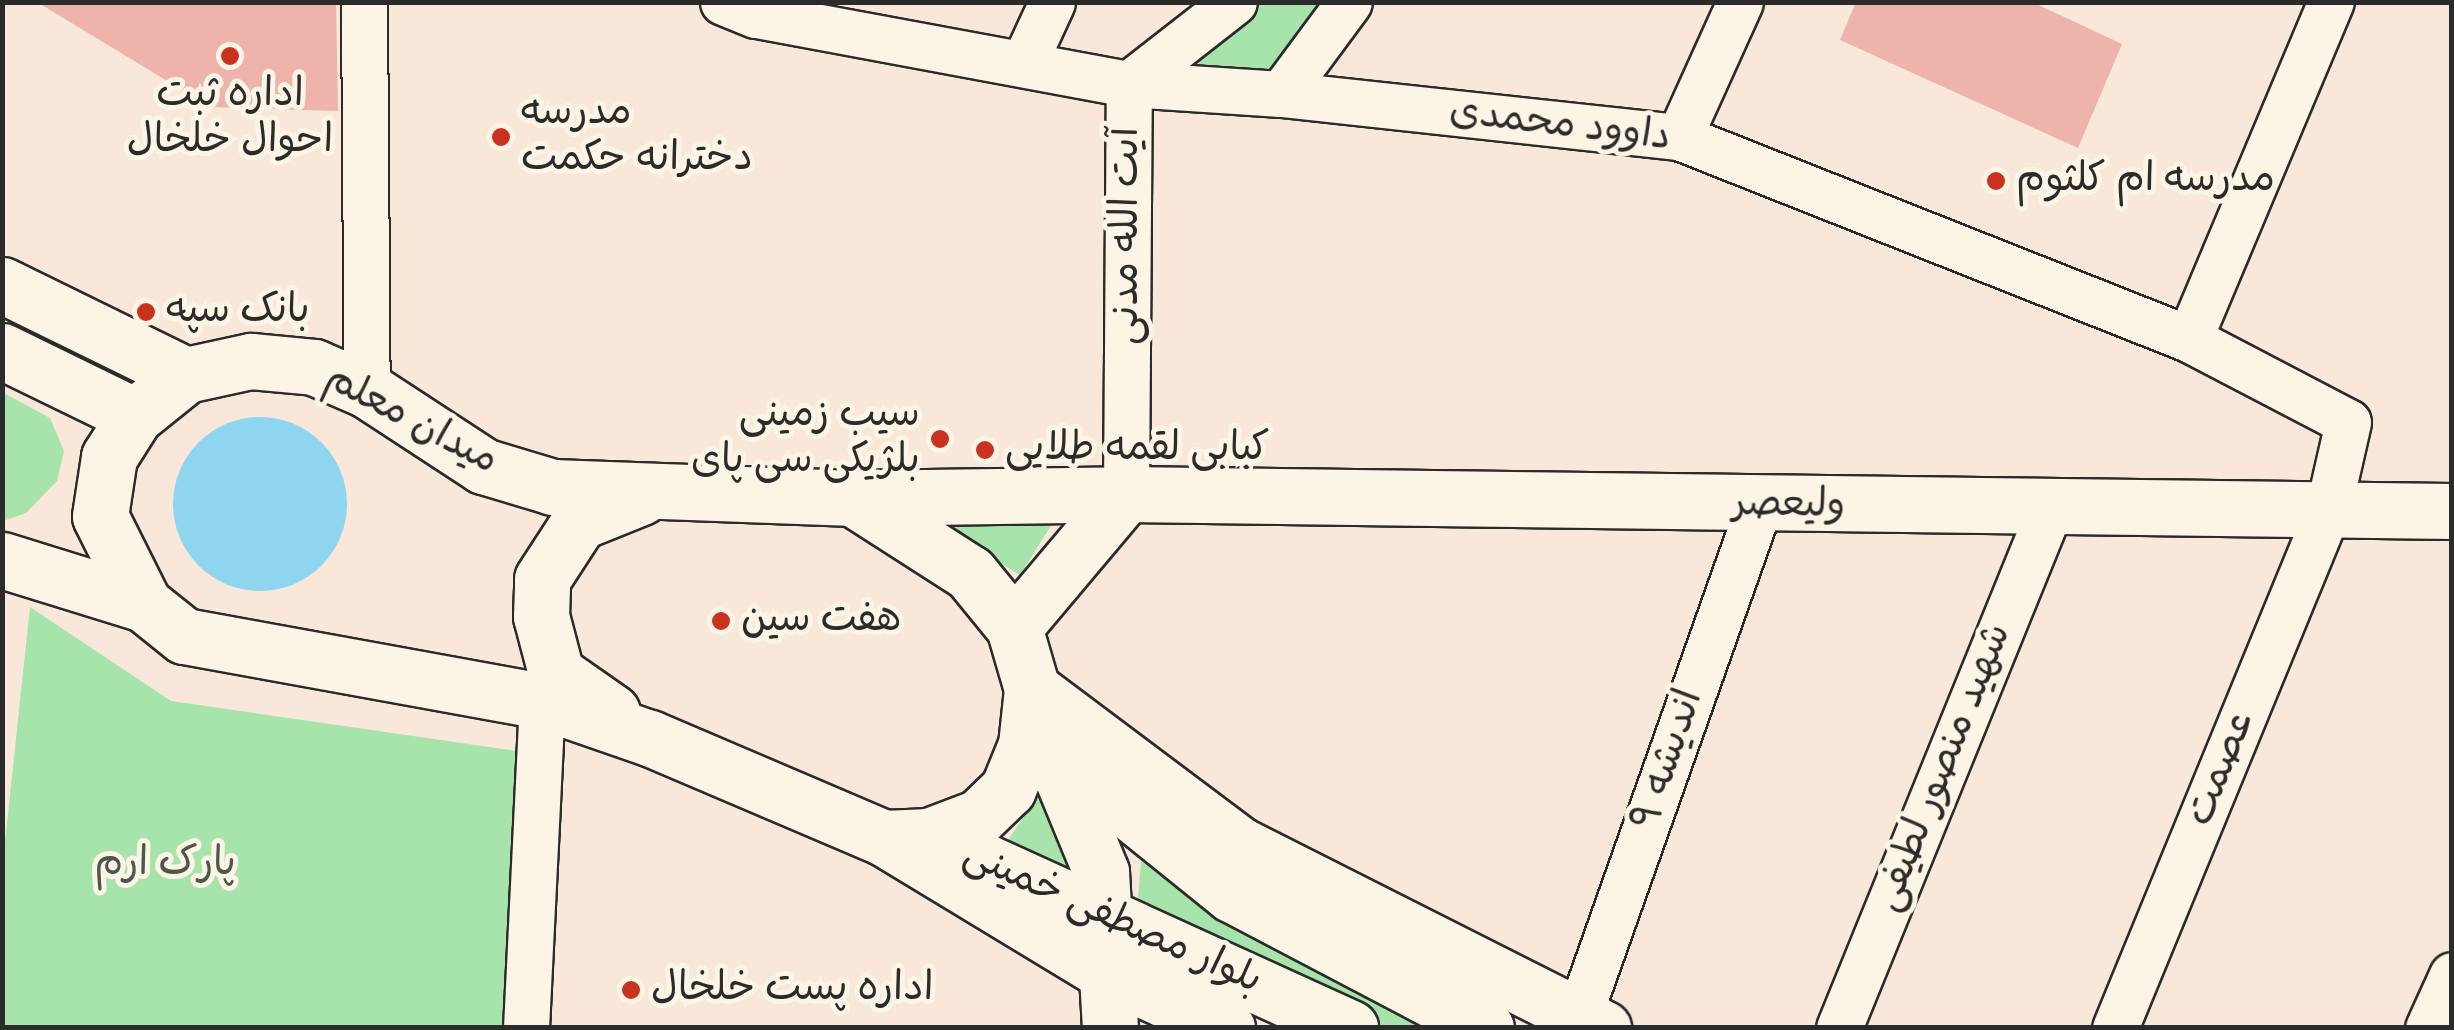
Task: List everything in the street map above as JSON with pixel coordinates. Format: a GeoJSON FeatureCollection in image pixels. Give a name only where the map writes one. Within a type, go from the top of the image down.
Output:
{"type":"FeatureCollection","features":[{"type":"Feature","properties":{"kind":"main road"},"geometry":{"type":"LineString","coordinates":[[2,286],[186,375]]}},
{"type":"Feature","properties":{"kind":"main road"},"geometry":{"type":"LineString","coordinates":[[2,350],[135,416]]}},
{"type":"Feature","properties":{"kind":"main road","name":"میدان معلم"},"geometry":{"type":"LineString","coordinates":[[853,498],[649,494],[553,487],[482,466],[367,390],[314,367],[251,361],[186,375],[135,416],[110,457],[100,516],[144,604],[184,636],[542,701],[906,837]]}},
{"type":"Feature","properties":{"kind":"main road"},"geometry":{"type":"LineString","coordinates":[[649,494],[578,522],[542,579],[541,616],[556,672],[649,738]]}},
{"type":"Feature","properties":{"kind":"main road","name":"ولیعصر"},"geometry":{"type":"LineString","coordinates":[[853,498],[1126,494],[1759,506],[2452,511]]}},
{"type":"Feature","properties":{"kind":"main road"},"geometry":{"type":"LineString","coordinates":[[1014,627],[1126,494]]}},
{"type":"Feature","properties":{"kind":"main road"},"geometry":{"type":"LineString","coordinates":[[853,498],[970,573],[1014,627],[1032,689],[1039,749],[1082,817],[1108,920],[1109,1001]]}},
{"type":"Feature","properties":{"kind":"main road"},"geometry":{"type":"LineString","coordinates":[[2,560],[144,604]]}},
{"type":"Feature","properties":{"kind":"main road"},"geometry":{"type":"LineString","coordinates":[[1032,689],[1240,845],[1591,1021]]}},
{"type":"Feature","properties":{"kind":"main road"},"geometry":{"type":"LineString","coordinates":[[906,837],[980,817],[1039,749]]}},
{"type":"Feature","properties":{"kind":"main road","name":"بلوار مصطفی خمینی"},"geometry":{"type":"LineString","coordinates":[[1039,749],[1231,894],[1486,1028]]}},
{"type":"Feature","properties":{"kind":"main road"},"geometry":{"type":"LineString","coordinates":[[906,837],[1109,1001],[1226,1028]]}},
{"type":"Feature","properties":{"kind":"main road","name":"بلوار مصطفی خمینی"},"geometry":{"type":"LineString","coordinates":[[906,837],[1108,920],[1350,1028]]}},
{"type":"Feature","properties":{"kind":"street"},"geometry":{"type":"LineString","coordinates":[[364,2],[367,390]]}},
{"type":"Feature","properties":{"kind":"street","name":"داوود محمدی"},"geometry":{"type":"LineString","coordinates":[[723,2],[756,15],[1026,59],[1129,84],[1280,94],[1679,137],[2189,339],[2348,422]]}},
{"type":"Feature","properties":{"kind":"street"},"geometry":{"type":"LineString","coordinates":[[1026,59],[1052,2]]}},
{"type":"Feature","properties":{"kind":"street"},"geometry":{"type":"LineString","coordinates":[[1129,84],[1234,2]]}},
{"type":"Feature","properties":{"kind":"street"},"geometry":{"type":"LineString","coordinates":[[1280,94],[1349,2]]}},
{"type":"Feature","properties":{"kind":"street"},"geometry":{"type":"LineString","coordinates":[[1679,137],[1740,2]]}},
{"type":"Feature","properties":{"kind":"street"},"geometry":{"type":"LineString","coordinates":[[2189,339],[2331,2]]}},
{"type":"Feature","properties":{"kind":"street","name":"آیت الله مدنی"},"geometry":{"type":"LineString","coordinates":[[1126,494],[1129,84]]}},
{"type":"Feature","properties":{"kind":"street","name":"عصمت"},"geometry":{"type":"LineString","coordinates":[[2115,1028],[2328,510],[2348,422]]}},
{"type":"Feature","properties":{"kind":"street","name":"اندیشه ۹"},"geometry":{"type":"LineString","coordinates":[[1591,1021],[1759,506]]}},
{"type":"Feature","properties":{"kind":"street","name":"شهید منصور لطیفی"},"geometry":{"type":"LineString","coordinates":[[1839,1028],[2050,508]]}},
{"type":"Feature","properties":{"kind":"street"},"geometry":{"type":"LineString","coordinates":[[526,1028],[542,701]]}},
{"type":"Feature","properties":{"kind":"street"},"geometry":{"type":"LineString","coordinates":[[2428,1028],[2452,975]]}},
{"type":"Feature","properties":{"kind":"green space"},"geometry":{"type":"Polygon","coordinates":[[[1255,3],[1334,3],[1276,79],[1168,70],[1255,3]]]}},
{"type":"Feature","properties":{"kind":"green space"},"geometry":{"type":"Polygon","coordinates":[[[2,392],[50,418],[64,451],[57,481],[26,513],[3,521],[2,392]]]}},
{"type":"Feature","properties":{"kind":"green space"},"geometry":{"type":"Polygon","coordinates":[[[1059,513],[1020,575],[929,520],[1059,513]]]}},
{"type":"Feature","properties":{"kind":"green space","name":"پارک ارم"},"geometry":{"type":"Polygon","coordinates":[[[30,607],[171,701],[530,753],[513,1027],[3,1028],[3,861],[30,607]]]}},
{"type":"Feature","properties":{"kind":"green space"},"geometry":{"type":"Polygon","coordinates":[[[1051,776],[1088,885],[1004,846],[1051,776]]]}},
{"type":"Feature","properties":{"kind":"green space"},"geometry":{"type":"Polygon","coordinates":[[[1141,861],[1471,1027],[1372,1027],[1137,910],[1141,861]]]}},
{"type":"Feature","properties":{"kind":"water"},"geometry":{"type":"Polygon","coordinates":[[[260,417],[293,423],[322,442],[341,471],[347,504],[341,537],[322,566],[293,585],[260,591],[227,585],[198,566],[179,537],[173,504],[179,471],[198,442],[227,423],[260,417]]]}},
{"type":"Feature","properties":{"kind":"building","name":"اداره ثبت احوال خلخال"},"geometry":{"type":"Polygon","coordinates":[[[37,2],[336,2],[338,111],[210,107],[37,2]]]}},
{"type":"Feature","properties":{"kind":"building"},"geometry":{"type":"Polygon","coordinates":[[[1856,2],[2032,2],[2122,44],[2078,148],[1840,40],[1856,2]]]}},
{"type":"Feature","properties":{"kind":"place","name":"اداره ثبت احوال خلخال"},"geometry":{"type":"Point","coordinates":[230,56]}},
{"type":"Feature","properties":{"kind":"place","name":"مدرسه دخترانه حکمت"},"geometry":{"type":"Point","coordinates":[501,137]}},
{"type":"Feature","properties":{"kind":"place","name":"مدرسه ام کلثوم"},"geometry":{"type":"Point","coordinates":[1996,181]}},
{"type":"Feature","properties":{"kind":"place","name":"بانک سپه"},"geometry":{"type":"Point","coordinates":[146,312]}},
{"type":"Feature","properties":{"kind":"place","name":"سیب زمینی بلژیکی سی پای"},"geometry":{"type":"Point","coordinates":[940,439]}},
{"type":"Feature","properties":{"kind":"place","name":"کبابی لقمه طلایی"},"geometry":{"type":"Point","coordinates":[985,450]}},
{"type":"Feature","properties":{"kind":"place","name":"هفت سین"},"geometry":{"type":"Point","coordinates":[721,621]}},
{"type":"Feature","properties":{"kind":"place","name":"اداره پست خلخال"},"geometry":{"type":"Point","coordinates":[631,990]}}]}
